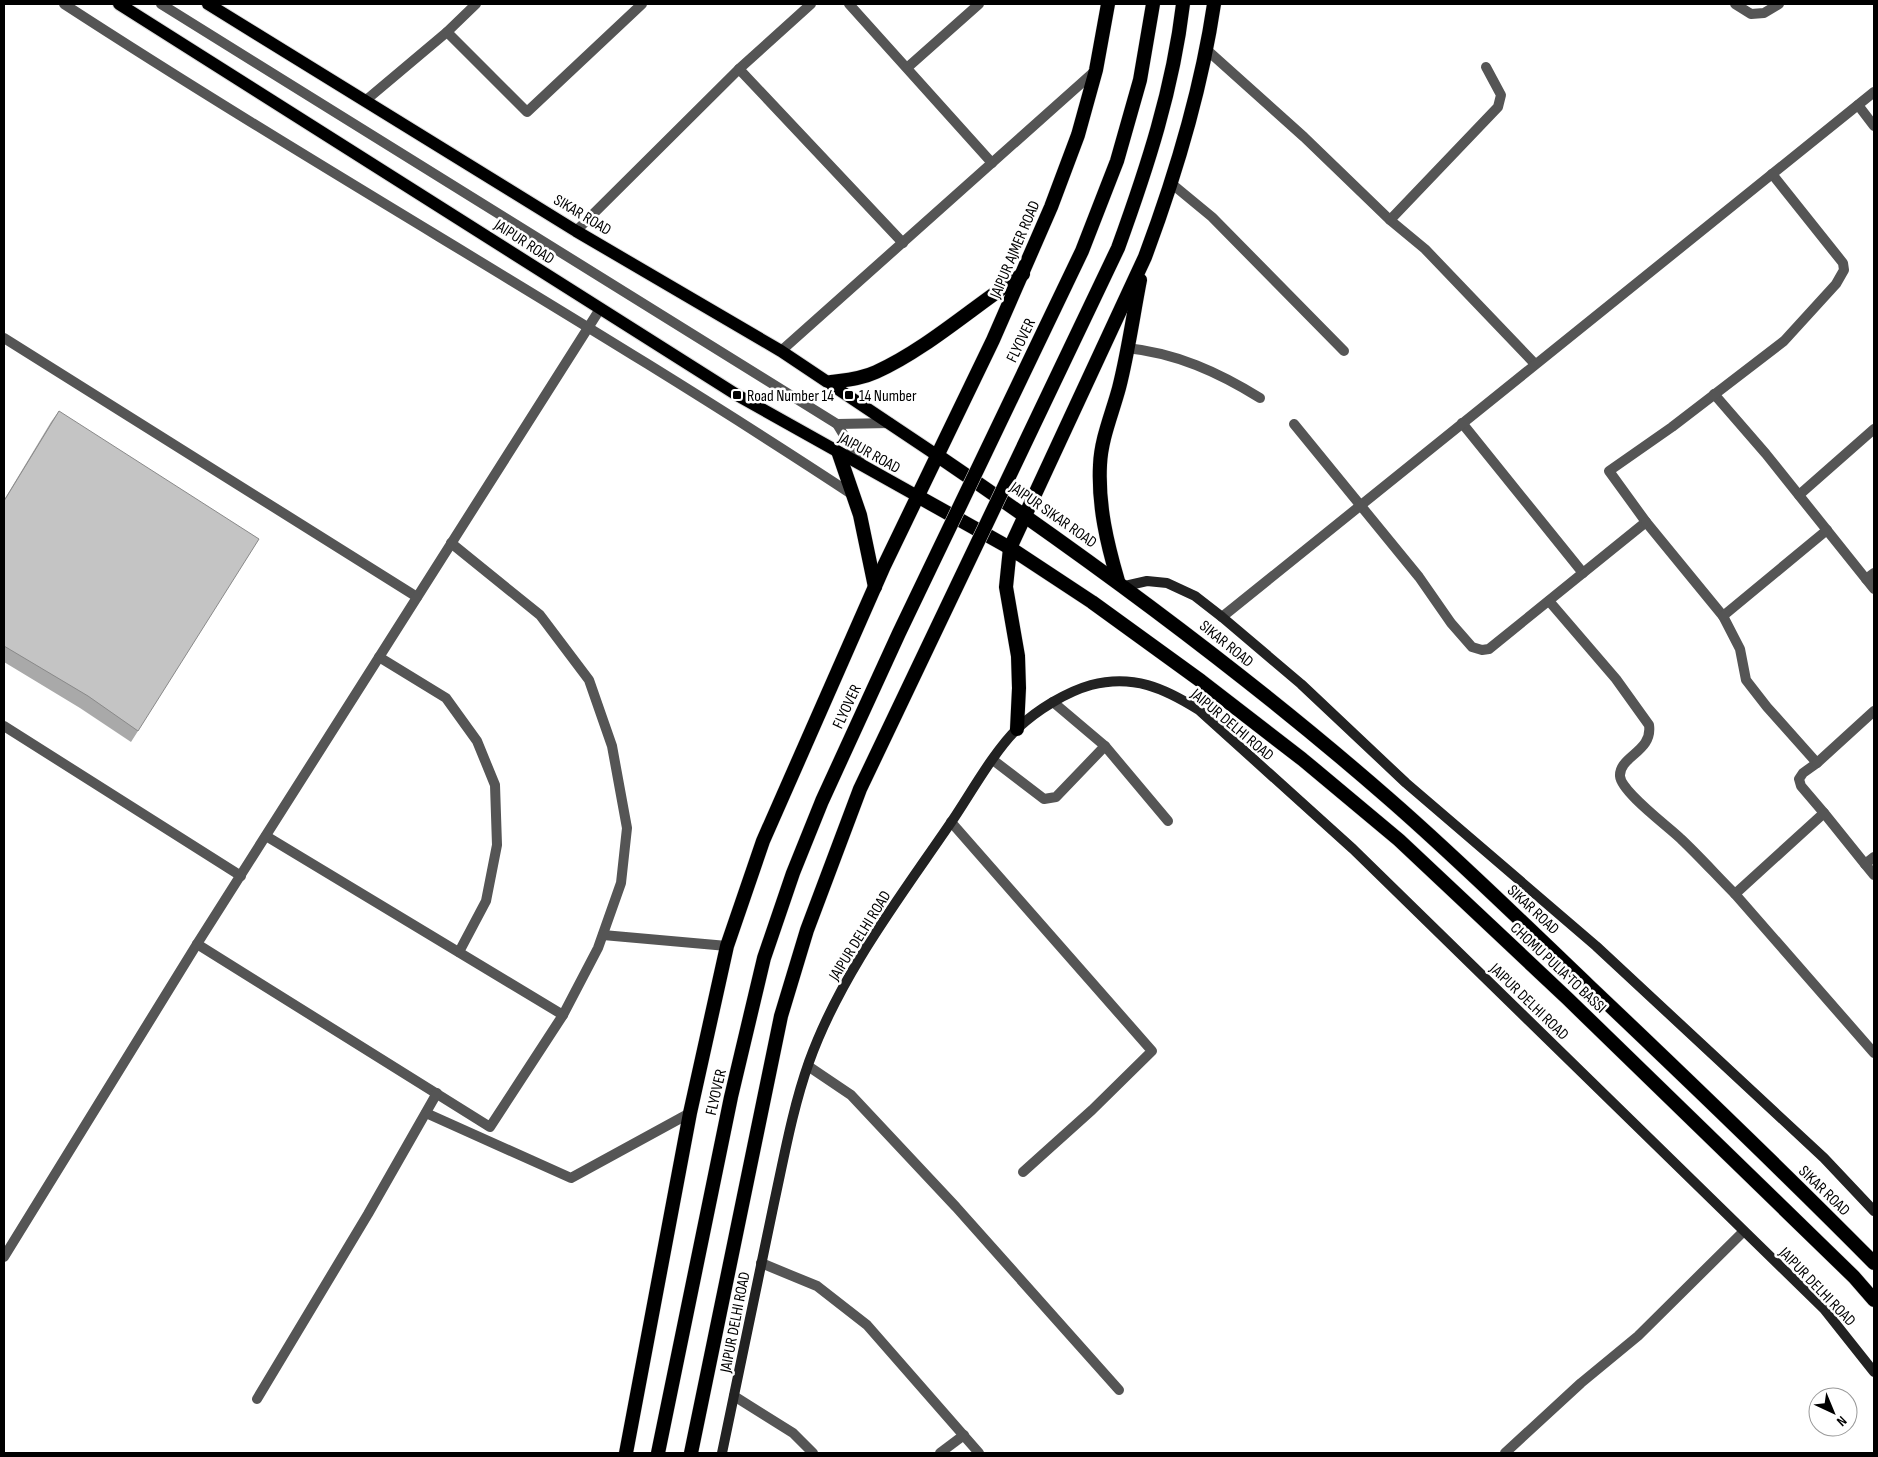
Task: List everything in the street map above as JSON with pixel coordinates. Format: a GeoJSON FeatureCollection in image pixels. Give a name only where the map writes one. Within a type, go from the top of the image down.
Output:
{"type":"FeatureCollection","features":[{"type":"Feature","properties":{"kind":"highway","name":"JAIPUR AJMER ROAD"},"geometry":{"type":"LineString","coordinates":[[626,1453],[690,1113],[727,946],[763,841],[875,587],[919,498],[1023,274],[1078,135],[1096,70],[1108,4]]}},
{"type":"Feature","properties":{"kind":"highway","name":"FLYOVER"},"geometry":{"type":"LineString","coordinates":[[658,1453],[731,1097],[764,958],[793,873],[822,802],[899,633],[1082,251],[1117,160],[1140,80],[1153,4]]}},
{"type":"Feature","properties":{"kind":"highway"},"geometry":{"type":"LineString","coordinates":[[691,1453],[781,1016],[807,930],[860,789],[1118,248],[1144,177],[1166,102],[1183,4]]}},
{"type":"Feature","properties":{"kind":"highway"},"geometry":{"type":"LineString","coordinates":[[1017,729],[1020,688],[1018,656],[1006,587],[1010,548],[1145,257],[1172,184],[1193,114],[1207,50],[1214,4]]}},
{"type":"Feature","properties":{"kind":"highway"},"geometry":{"type":"LineString","coordinates":[[1121,584],[1103,525],[1100,463],[1127,348],[1145,257]]}},
{"type":"Feature","properties":{"kind":"highway"},"geometry":{"type":"LineString","coordinates":[[831,382],[866,376],[899,360],[1023,274]]}},
{"type":"Feature","properties":{"kind":"highway"},"geometry":{"type":"LineString","coordinates":[[840,454],[860,515],[875,587]]}},
{"type":"Feature","properties":{"kind":"highway","name":"JAIPUR SIKAR ROAD"},"geometry":{"type":"LineString","coordinates":[[938,456],[1025,515],[1149,604]]}},
{"type":"Feature","properties":{"kind":"highway","name":"CHOMU PULIA TO BASSI"},"geometry":{"type":"LineString","coordinates":[[919,498],[1010,548],[1092,602],[1201,681],[1302,759],[1399,840],[1672,1100],[1854,1278],[1874,1300]]}},
{"type":"Feature","properties":{"kind":"highway","name":"SIKAR ROAD"},"geometry":{"type":"LineString","coordinates":[[1149,604],[1310,732],[1390,800],[1683,1075],[1874,1263]]}},
{"type":"Feature","properties":{"kind":"main road","name":"JAIPUR ROAD"},"geometry":{"type":"LineString","coordinates":[[119,4],[737,395],[919,498]]}},
{"type":"Feature","properties":{"kind":"main road","name":"SIKAR ROAD"},"geometry":{"type":"LineString","coordinates":[[208,4],[576,231],[781,351],[831,382],[938,456]]}},
{"type":"Feature","properties":{"kind":"main road"},"geometry":{"type":"LineString","coordinates":[[1121,584],[1147,581],[1167,583],[1195,596],[1222,617],[1301,684],[1406,783],[1596,946],[1824,1158],[1874,1211]]}},
{"type":"Feature","properties":{"kind":"main road","name":"JAIPUR DELHI ROAD"},"geometry":{"type":"LineString","coordinates":[[722,1453],[786,1149],[808,1066],[821,1032],[871,940],[993,760],[1017,729],[1053,702],[1089,686],[1117,681],[1145,684],[1172,693],[1199,710],[1353,849],[1743,1232],[1824,1309],[1874,1372]]}},
{"type":"Feature","properties":{"kind":"street"},"geometry":{"type":"LineString","coordinates":[[64,4],[318,163],[760,433],[853,494]]}},
{"type":"Feature","properties":{"kind":"street"},"geometry":{"type":"LineString","coordinates":[[161,4],[837,424],[863,467]]}},
{"type":"Feature","properties":{"kind":"street"},"geometry":{"type":"LineString","coordinates":[[365,101],[476,4]]}},
{"type":"Feature","properties":{"kind":"street"},"geometry":{"type":"LineString","coordinates":[[446,32],[526,112],[642,4]]}},
{"type":"Feature","properties":{"kind":"street"},"geometry":{"type":"LineString","coordinates":[[576,231],[739,70],[811,4]]}},
{"type":"Feature","properties":{"kind":"street"},"geometry":{"type":"LineString","coordinates":[[849,4],[908,67],[992,164]]}},
{"type":"Feature","properties":{"kind":"street"},"geometry":{"type":"LineString","coordinates":[[908,67],[979,4]]}},
{"type":"Feature","properties":{"kind":"street"},"geometry":{"type":"LineString","coordinates":[[1735,4],[1751,14],[1764,13],[1779,4]]}},
{"type":"Feature","properties":{"kind":"street"},"geometry":{"type":"LineString","coordinates":[[1207,50],[1304,137],[1390,220],[1425,250],[1536,364]]}},
{"type":"Feature","properties":{"kind":"street"},"geometry":{"type":"LineString","coordinates":[[1390,220],[1498,107],[1501,95],[1486,67]]}},
{"type":"Feature","properties":{"kind":"street"},"geometry":{"type":"LineString","coordinates":[[739,70],[903,243]]}},
{"type":"Feature","properties":{"kind":"street"},"geometry":{"type":"LineString","coordinates":[[781,351],[1096,70]]}},
{"type":"Feature","properties":{"kind":"street"},"geometry":{"type":"LineString","coordinates":[[1222,617],[1874,92]]}},
{"type":"Feature","properties":{"kind":"street"},"geometry":{"type":"LineString","coordinates":[[1858,105],[1874,126]]}},
{"type":"Feature","properties":{"kind":"street"},"geometry":{"type":"LineString","coordinates":[[1772,174],[1843,263],[1844,270],[1836,284],[1784,341],[1609,471],[1646,522],[1724,616],[1740,649],[1746,680],[1767,707],[1817,763]]}},
{"type":"Feature","properties":{"kind":"street"},"geometry":{"type":"LineString","coordinates":[[1172,184],[1212,217],[1344,351]]}},
{"type":"Feature","properties":{"kind":"street"},"geometry":{"type":"LineString","coordinates":[[6,1250],[197,944],[600,309]]}},
{"type":"Feature","properties":{"kind":"street"},"geometry":{"type":"LineString","coordinates":[[4,338],[417,597]]}},
{"type":"Feature","properties":{"kind":"street"},"geometry":{"type":"LineString","coordinates":[[1127,348],[1153,350],[1197,364],[1229,379],[1260,398]]}},
{"type":"Feature","properties":{"kind":"street"},"geometry":{"type":"LineString","coordinates":[[1714,394],[1766,454],[1827,530],[1870,576],[1874,589]]}},
{"type":"Feature","properties":{"kind":"street"},"geometry":{"type":"LineString","coordinates":[[1462,423],[1583,573]]}},
{"type":"Feature","properties":{"kind":"street"},"geometry":{"type":"LineString","coordinates":[[837,424],[890,424]]}},
{"type":"Feature","properties":{"kind":"street"},"geometry":{"type":"LineString","coordinates":[[1294,424],[1472,647],[1482,650],[1489,649],[1646,522]]}},
{"type":"Feature","properties":{"kind":"street"},"geometry":{"type":"LineString","coordinates":[[1799,495],[1874,429]]}},
{"type":"Feature","properties":{"kind":"street"},"geometry":{"type":"LineString","coordinates":[[1724,616],[1827,530]]}},
{"type":"Feature","properties":{"kind":"street"},"geometry":{"type":"LineString","coordinates":[[197,944],[490,1127],[563,1015],[598,948],[621,883],[627,828],[612,746],[589,680],[540,615],[451,543]]}},
{"type":"Feature","properties":{"kind":"street"},"geometry":{"type":"LineString","coordinates":[[1549,601],[1616,678],[1649,725],[1650,733],[1646,743],[1622,768],[1620,776],[1622,784],[1641,804],[1681,839],[1735,894],[1874,1053]]}},
{"type":"Feature","properties":{"kind":"street"},"geometry":{"type":"LineString","coordinates":[[379,657],[446,698],[477,741],[495,785],[497,845],[486,901],[459,952]]}},
{"type":"Feature","properties":{"kind":"street"},"geometry":{"type":"LineString","coordinates":[[1053,702],[1105,746],[1168,821]]}},
{"type":"Feature","properties":{"kind":"street"},"geometry":{"type":"LineString","coordinates":[[1874,710],[1817,763],[1803,773],[1799,779],[1801,786],[1874,875]]}},
{"type":"Feature","properties":{"kind":"street"},"geometry":{"type":"LineString","coordinates":[[4,726],[241,876]]}},
{"type":"Feature","properties":{"kind":"street"},"geometry":{"type":"LineString","coordinates":[[993,760],[1044,799],[1056,797],[1105,746]]}},
{"type":"Feature","properties":{"kind":"street"},"geometry":{"type":"LineString","coordinates":[[1735,894],[1824,813]]}},
{"type":"Feature","properties":{"kind":"street"},"geometry":{"type":"LineString","coordinates":[[951,822],[1152,1051],[1092,1110],[1023,1172]]}},
{"type":"Feature","properties":{"kind":"street"},"geometry":{"type":"LineString","coordinates":[[266,836],[563,1015]]}},
{"type":"Feature","properties":{"kind":"street"},"geometry":{"type":"LineString","coordinates":[[1865,864],[1874,856]]}},
{"type":"Feature","properties":{"kind":"street"},"geometry":{"type":"LineString","coordinates":[[603,935],[727,946]]}},
{"type":"Feature","properties":{"kind":"street"},"geometry":{"type":"LineString","coordinates":[[808,1066],[851,1095],[956,1207],[1014,1275],[1119,1390]]}},
{"type":"Feature","properties":{"kind":"street"},"geometry":{"type":"LineString","coordinates":[[257,1399],[436,1094]]}},
{"type":"Feature","properties":{"kind":"street"},"geometry":{"type":"LineString","coordinates":[[426,1113],[571,1178],[690,1113]]}},
{"type":"Feature","properties":{"kind":"street"},"geometry":{"type":"LineString","coordinates":[[1505,1453],[1581,1383],[1638,1336],[1743,1232]]}},
{"type":"Feature","properties":{"kind":"street"},"geometry":{"type":"LineString","coordinates":[[761,1263],[817,1286],[867,1325],[979,1453]]}},
{"type":"Feature","properties":{"kind":"street"},"geometry":{"type":"LineString","coordinates":[[734,1396],[793,1433],[813,1453]]}},
{"type":"Feature","properties":{"kind":"street"},"geometry":{"type":"LineString","coordinates":[[940,1453],[964,1435]]}},
{"type":"Feature","properties":{"kind":"building"},"geometry":{"type":"Polygon","coordinates":[[[59,411],[259,539],[138,731],[88,696],[4,646],[4,501],[59,411]]]}},
{"type":"Feature","properties":{"kind":"place","name":"Road Number 14"},"geometry":{"type":"Point","coordinates":[737,395]}},
{"type":"Feature","properties":{"kind":"place","name":"14 Number"},"geometry":{"type":"Point","coordinates":[849,395]}}]}
